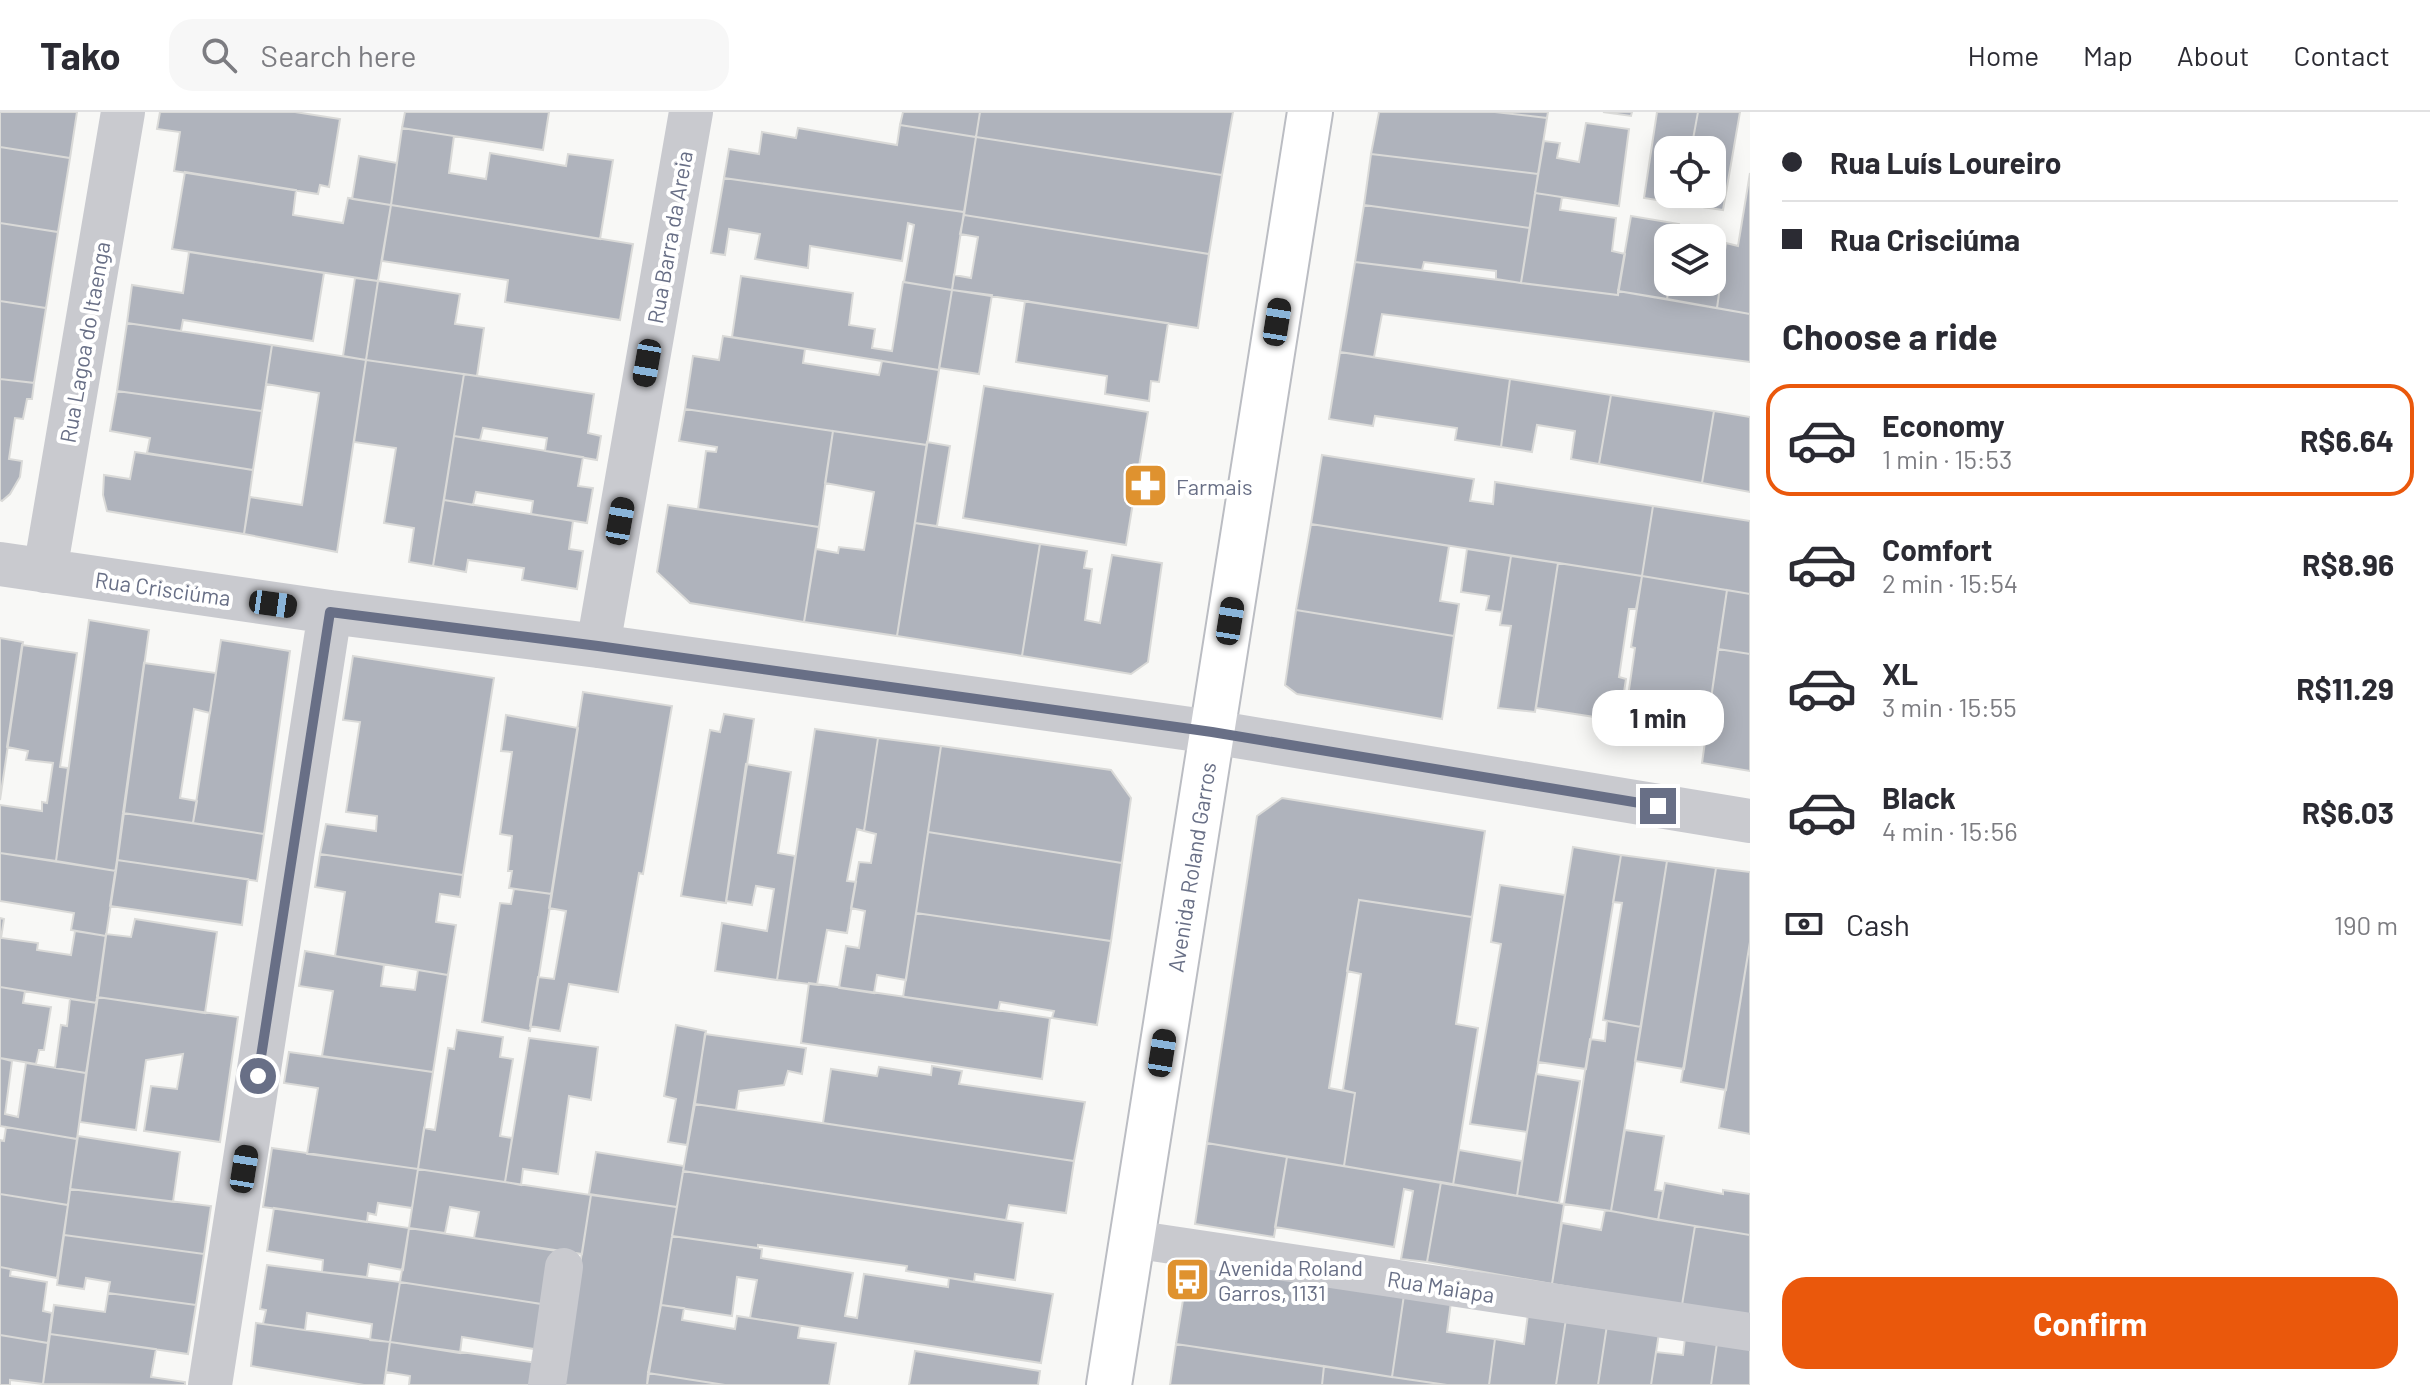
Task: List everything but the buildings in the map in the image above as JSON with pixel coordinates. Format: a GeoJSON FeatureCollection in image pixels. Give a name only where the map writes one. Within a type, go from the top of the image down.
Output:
{"type":"FeatureCollection","features":[{"type":"Feature","properties":{"kind":"main road","name":"Avenida Roland Garros"},"geometry":{"type":"LineString","coordinates":[[1109,1385],[1310,112]]}},
{"type":"Feature","properties":{"kind":"street","name":"Rua Lagoa do Itaenga"},"geometry":{"type":"LineString","coordinates":[[45,571],[123,112]]}},
{"type":"Feature","properties":{"kind":"street","name":"Rua Barra da Areia"},"geometry":{"type":"LineString","coordinates":[[598,646],[691,112]]}},
{"type":"Feature","properties":{"kind":"street","name":"Rua Crisciúma"},"geometry":{"type":"LineString","coordinates":[[0,564],[1212,732],[1750,821]]}},
{"type":"Feature","properties":{"kind":"street"},"geometry":{"type":"LineString","coordinates":[[210,1385],[330,612]]}},
{"type":"Feature","properties":{"kind":"lane","name":"Rua Maiapa"},"geometry":{"type":"LineString","coordinates":[[1132,1239],[1750,1332]]}},
{"type":"Feature","properties":{"kind":"lane"},"geometry":{"type":"LineString","coordinates":[[547,1385],[564,1267]]}},
{"type":"Feature","properties":{"kind":"place","name":"Farmais"},"geometry":{"type":"Point","coordinates":[1145,486]}},
{"type":"Feature","properties":{"kind":"place","name":"Avenida Roland Garros, 1131"},"geometry":{"type":"Point","coordinates":[1187,1280]}},
{"type":"Feature","properties":{"kind":"route"},"geometry":{"type":"LineString","coordinates":[[258,1076],[330,612],[598,646],[1212,732],[1658,806]]}}]}
